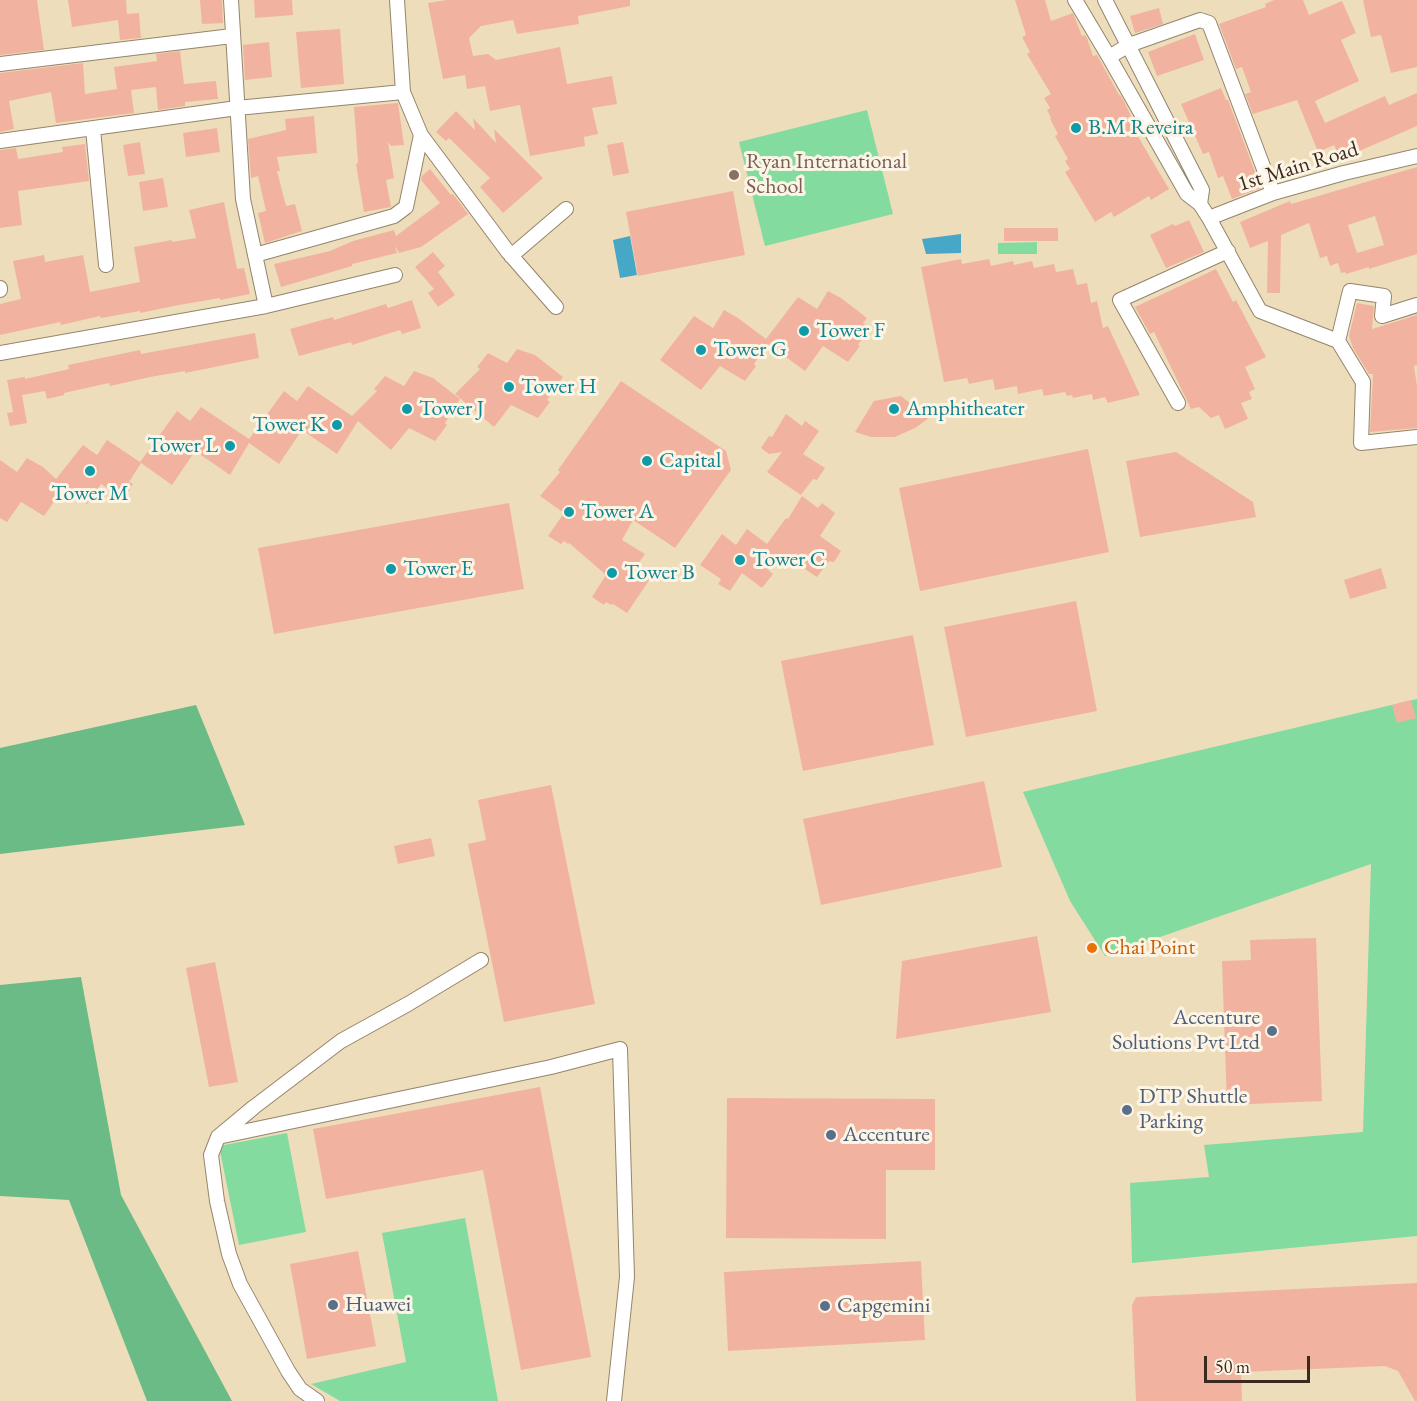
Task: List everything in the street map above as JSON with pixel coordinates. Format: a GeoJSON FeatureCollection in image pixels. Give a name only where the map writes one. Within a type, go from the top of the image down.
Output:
{"type":"FeatureCollection","features":[{"type":"Feature","properties":{"kind":"street"},"geometry":{"type":"LineString","coordinates":[[231,0],[243,199],[266,306]]}},
{"type":"Feature","properties":{"kind":"street"},"geometry":{"type":"LineString","coordinates":[[397,0],[403,92],[421,135],[511,256],[556,307]]}},
{"type":"Feature","properties":{"kind":"street"},"geometry":{"type":"LineString","coordinates":[[1075,0],[1187,194],[1200,204],[1209,218],[1260,311],[1338,341],[1363,382],[1361,443],[1417,437]]}},
{"type":"Feature","properties":{"kind":"street"},"geometry":{"type":"LineString","coordinates":[[1105,0],[1202,190],[1200,204]]}},
{"type":"Feature","properties":{"kind":"street"},"geometry":{"type":"LineString","coordinates":[[1109,57],[1129,45],[1200,20],[1209,23],[1273,193]]}},
{"type":"Feature","properties":{"kind":"street"},"geometry":{"type":"LineString","coordinates":[[0,64],[232,36]]}},
{"type":"Feature","properties":{"kind":"street"},"geometry":{"type":"LineString","coordinates":[[0,141],[237,108],[403,92]]}},
{"type":"Feature","properties":{"kind":"street"},"geometry":{"type":"LineString","coordinates":[[93,129],[106,265]]}},
{"type":"Feature","properties":{"kind":"street"},"geometry":{"type":"LineString","coordinates":[[255,255],[394,216],[406,207],[421,135]]}},
{"type":"Feature","properties":{"kind":"street","name":"1st Main Road"},"geometry":{"type":"LineString","coordinates":[[1209,218],[1273,193],[1417,156]]}},
{"type":"Feature","properties":{"kind":"street"},"geometry":{"type":"LineString","coordinates":[[511,256],[566,209]]}},
{"type":"Feature","properties":{"kind":"street"},"geometry":{"type":"LineString","coordinates":[[1178,403],[1120,300],[1228,251]]}},
{"type":"Feature","properties":{"kind":"street"},"geometry":{"type":"LineString","coordinates":[[0,353],[266,306],[395,275]]}},
{"type":"Feature","properties":{"kind":"street"},"geometry":{"type":"LineString","coordinates":[[1338,341],[1350,291],[1384,296],[1382,316],[1417,305]]}},
{"type":"Feature","properties":{"kind":"street"},"geometry":{"type":"LineString","coordinates":[[317,1401],[300,1389],[288,1371],[238,1280],[229,1254],[217,1201],[210,1155],[218,1137],[341,1041],[482,960]]}},
{"type":"Feature","properties":{"kind":"street"},"geometry":{"type":"LineString","coordinates":[[218,1137],[550,1067],[620,1049],[627,1277],[614,1401]]}},
{"type":"Feature","properties":{"kind":"green space"},"geometry":{"type":"Polygon","coordinates":[[[867,110],[893,214],[765,246],[739,142],[867,110]]]}},
{"type":"Feature","properties":{"kind":"green space"},"geometry":{"type":"Polygon","coordinates":[[[1037,242],[1037,254],[998,254],[998,243],[1037,242]]]}},
{"type":"Feature","properties":{"kind":"green space"},"geometry":{"type":"Polygon","coordinates":[[[1417,699],[1417,1236],[1132,1263],[1130,1183],[1209,1177],[1204,1145],[1363,1132],[1371,864],[1105,956],[1070,901],[1023,792],[1417,699]]]}},
{"type":"Feature","properties":{"kind":"green space"},"geometry":{"type":"Polygon","coordinates":[[[196,705],[245,825],[0,854],[0,748],[196,705]]]}},
{"type":"Feature","properties":{"kind":"green space"},"geometry":{"type":"Polygon","coordinates":[[[81,977],[121,1195],[232,1401],[147,1401],[69,1200],[0,1196],[0,985],[81,977]]]}},
{"type":"Feature","properties":{"kind":"green space"},"geometry":{"type":"Polygon","coordinates":[[[287,1133],[306,1232],[239,1245],[219,1146],[287,1133]]]}},
{"type":"Feature","properties":{"kind":"green space"},"geometry":{"type":"Polygon","coordinates":[[[465,1218],[498,1401],[340,1401],[311,1384],[406,1362],[382,1233],[465,1218]]]}},
{"type":"Feature","properties":{"kind":"water"},"geometry":{"type":"Polygon","coordinates":[[[961,234],[961,253],[926,254],[922,239],[961,234]]]}},
{"type":"Feature","properties":{"kind":"water"},"geometry":{"type":"Polygon","coordinates":[[[630,236],[637,275],[620,278],[613,240],[630,236]]]}},
{"type":"Feature","properties":{"kind":"building"},"geometry":{"type":"Polygon","coordinates":[[[0,0],[37,0],[44,50],[0,55],[0,0]]]}},
{"type":"Feature","properties":{"kind":"building"},"geometry":{"type":"Polygon","coordinates":[[[68,0],[126,0],[127,14],[139,13],[141,38],[120,40],[118,20],[72,27],[68,0]]]}},
{"type":"Feature","properties":{"kind":"building"},"geometry":{"type":"Polygon","coordinates":[[[200,0],[222,0],[223,23],[202,24],[200,0]]]}},
{"type":"Feature","properties":{"kind":"building"},"geometry":{"type":"Polygon","coordinates":[[[254,0],[292,0],[293,15],[255,18],[254,0]]]}},
{"type":"Feature","properties":{"kind":"building"},"geometry":{"type":"Polygon","coordinates":[[[447,0],[630,0],[630,6],[578,16],[579,24],[517,34],[513,20],[481,26],[469,38],[473,56],[488,54],[496,60],[560,47],[567,84],[612,76],[617,104],[592,108],[598,134],[584,137],[585,146],[530,156],[520,105],[490,111],[485,86],[467,89],[465,75],[443,79],[428,3],[447,0]]]}},
{"type":"Feature","properties":{"kind":"building","name":"B.M Reveira"},"geometry":{"type":"Polygon","coordinates":[[[1015,0],[1045,0],[1051,21],[1073,13],[1082,36],[1085,35],[1087,38],[1093,56],[1097,55],[1124,101],[1131,116],[1127,118],[1169,189],[1151,200],[1149,196],[1114,217],[1111,212],[1095,222],[1065,172],[1070,169],[1065,161],[1068,159],[1055,136],[1058,134],[1050,119],[1047,110],[1050,108],[1044,98],[1051,94],[1027,54],[1030,52],[1022,37],[1026,35],[1015,0]]]}},
{"type":"Feature","properties":{"kind":"building"},"geometry":{"type":"Polygon","coordinates":[[[1274,0],[1303,0],[1309,15],[1342,1],[1356,33],[1341,40],[1359,81],[1315,101],[1325,123],[1385,96],[1389,105],[1417,93],[1417,126],[1341,159],[1334,145],[1318,152],[1297,100],[1253,114],[1245,94],[1251,92],[1242,67],[1236,69],[1219,24],[1266,7],[1265,4],[1274,0]]]}},
{"type":"Feature","properties":{"kind":"building"},"geometry":{"type":"Polygon","coordinates":[[[1363,0],[1417,0],[1417,67],[1391,73],[1381,35],[1371,37],[1363,0]]]}},
{"type":"Feature","properties":{"kind":"building"},"geometry":{"type":"Polygon","coordinates":[[[1159,8],[1163,24],[1135,33],[1130,16],[1159,8]]]}},
{"type":"Feature","properties":{"kind":"building"},"geometry":{"type":"Polygon","coordinates":[[[340,29],[344,84],[301,88],[296,32],[340,29]]]}},
{"type":"Feature","properties":{"kind":"building"},"geometry":{"type":"Polygon","coordinates":[[[1195,34],[1204,60],[1157,76],[1148,52],[1195,34]]]}},
{"type":"Feature","properties":{"kind":"building"},"geometry":{"type":"Polygon","coordinates":[[[269,42],[272,77],[245,80],[243,45],[269,42]]]}},
{"type":"Feature","properties":{"kind":"building"},"geometry":{"type":"Polygon","coordinates":[[[180,51],[184,84],[216,81],[218,99],[185,102],[185,106],[158,110],[156,87],[131,90],[134,113],[56,123],[51,92],[9,101],[14,129],[0,132],[0,73],[83,63],[85,94],[117,89],[114,67],[157,61],[156,54],[180,51]]]}},
{"type":"Feature","properties":{"kind":"building"},"geometry":{"type":"Polygon","coordinates":[[[1221,88],[1228,100],[1261,188],[1232,199],[1223,176],[1218,178],[1209,152],[1203,154],[1181,104],[1221,88]]]}},
{"type":"Feature","properties":{"kind":"building"},"geometry":{"type":"Polygon","coordinates":[[[398,103],[404,145],[391,146],[388,142],[394,178],[386,180],[391,207],[364,212],[356,164],[358,163],[354,107],[398,103]]]}},
{"type":"Feature","properties":{"kind":"building"},"geometry":{"type":"Polygon","coordinates":[[[456,111],[475,130],[473,118],[496,143],[494,129],[543,178],[503,213],[480,187],[490,178],[449,138],[446,141],[436,132],[456,111]]]}},
{"type":"Feature","properties":{"kind":"building"},"geometry":{"type":"Polygon","coordinates":[[[314,116],[317,153],[277,157],[280,171],[277,171],[286,206],[295,204],[302,231],[265,243],[258,213],[266,211],[258,176],[251,178],[248,139],[286,130],[285,119],[314,116]]]}},
{"type":"Feature","properties":{"kind":"building"},"geometry":{"type":"Polygon","coordinates":[[[217,128],[220,152],[186,157],[183,133],[217,128]]]}},
{"type":"Feature","properties":{"kind":"building"},"geometry":{"type":"Polygon","coordinates":[[[140,142],[145,174],[128,176],[123,145],[140,142]]]}},
{"type":"Feature","properties":{"kind":"building"},"geometry":{"type":"Polygon","coordinates":[[[623,142],[629,173],[613,176],[607,145],[623,142]]]}},
{"type":"Feature","properties":{"kind":"building"},"geometry":{"type":"Polygon","coordinates":[[[85,144],[89,181],[18,191],[22,225],[0,228],[0,150],[16,148],[18,159],[63,152],[62,147],[85,144]]]}},
{"type":"Feature","properties":{"kind":"building"},"geometry":{"type":"Polygon","coordinates":[[[1417,167],[1417,254],[1369,269],[1369,267],[1346,274],[1341,273],[1338,263],[1330,266],[1327,256],[1320,258],[1309,223],[1281,235],[1280,293],[1267,293],[1268,241],[1250,248],[1240,222],[1290,201],[1291,204],[1417,167]],[[1375,216],[1348,225],[1357,253],[1384,245],[1375,216]]]}},
{"type":"Feature","properties":{"kind":"building"},"geometry":{"type":"Polygon","coordinates":[[[430,169],[468,214],[421,247],[399,253],[395,246],[397,253],[352,264],[352,266],[281,287],[274,264],[330,251],[353,241],[394,230],[396,236],[440,203],[421,180],[430,169]]]}},
{"type":"Feature","properties":{"kind":"building"},"geometry":{"type":"Polygon","coordinates":[[[163,178],[168,207],[143,211],[139,182],[163,178]]]}},
{"type":"Feature","properties":{"kind":"building"},"geometry":{"type":"Polygon","coordinates":[[[733,191],[745,255],[638,276],[626,212],[733,191]]]}},
{"type":"Feature","properties":{"kind":"building"},"geometry":{"type":"Polygon","coordinates":[[[224,202],[237,269],[244,268],[250,294],[140,313],[140,311],[101,318],[100,316],[61,325],[60,322],[0,335],[0,304],[21,299],[13,261],[44,255],[45,262],[83,255],[90,292],[140,282],[134,247],[196,238],[189,210],[224,202]]]}},
{"type":"Feature","properties":{"kind":"building"},"geometry":{"type":"Polygon","coordinates":[[[1189,220],[1204,252],[1166,268],[1150,235],[1173,224],[1175,226],[1189,220]]]}},
{"type":"Feature","properties":{"kind":"building"},"geometry":{"type":"Polygon","coordinates":[[[1004,228],[1058,228],[1058,241],[1004,241],[1004,228]]]}},
{"type":"Feature","properties":{"kind":"building"},"geometry":{"type":"Polygon","coordinates":[[[433,252],[445,266],[438,272],[455,295],[438,307],[428,293],[434,289],[415,267],[433,252]]]}},
{"type":"Feature","properties":{"kind":"building"},"geometry":{"type":"Polygon","coordinates":[[[961,259],[962,264],[989,259],[991,266],[1013,261],[1014,265],[1032,261],[1034,268],[1054,264],[1056,272],[1073,269],[1077,285],[1087,283],[1091,303],[1097,301],[1103,328],[1108,326],[1140,395],[1108,403],[1105,397],[1093,400],[1092,394],[1073,398],[1072,395],[1067,396],[1065,392],[1044,396],[1042,389],[1018,394],[1017,386],[995,390],[993,379],[969,384],[967,378],[944,382],[921,267],[961,259]]]}},
{"type":"Feature","properties":{"kind":"building"},"geometry":{"type":"Polygon","coordinates":[[[1216,269],[1233,302],[1236,300],[1266,357],[1245,367],[1255,389],[1249,392],[1252,399],[1241,403],[1248,419],[1225,429],[1219,415],[1211,418],[1199,407],[1191,409],[1154,332],[1150,334],[1135,307],[1216,269]]]}},
{"type":"Feature","properties":{"kind":"building"},"geometry":{"type":"Polygon","coordinates":[[[828,291],[867,318],[863,323],[870,326],[858,345],[860,346],[848,362],[823,346],[805,371],[768,344],[745,381],[720,366],[701,390],[660,360],[694,316],[713,328],[724,310],[766,339],[798,297],[817,309],[828,291]]]}},
{"type":"Feature","properties":{"kind":"building"},"geometry":{"type":"Polygon","coordinates":[[[412,300],[421,328],[402,334],[400,330],[352,345],[351,342],[299,356],[290,329],[333,317],[334,320],[386,304],[388,308],[412,300]]]}},
{"type":"Feature","properties":{"kind":"building"},"geometry":{"type":"Polygon","coordinates":[[[1357,303],[1374,306],[1372,329],[1417,315],[1417,365],[1414,366],[1417,386],[1417,428],[1370,432],[1373,374],[1369,374],[1353,348],[1349,336],[1357,303]]]}},
{"type":"Feature","properties":{"kind":"building"},"geometry":{"type":"Polygon","coordinates":[[[255,333],[259,358],[110,386],[109,383],[47,399],[45,391],[22,395],[27,423],[10,426],[7,413],[13,412],[7,380],[25,377],[25,379],[69,369],[68,365],[140,350],[141,354],[255,333]]]}},
{"type":"Feature","properties":{"kind":"building","name":"Tower H"},"geometry":{"type":"Polygon","coordinates":[[[517,349],[535,355],[563,377],[547,400],[550,402],[538,418],[511,405],[494,427],[455,394],[480,369],[477,367],[488,353],[507,363],[517,349]]]}},
{"type":"Feature","properties":{"kind":"building"},"geometry":{"type":"Polygon","coordinates":[[[414,371],[433,378],[460,399],[445,423],[447,425],[435,441],[409,428],[391,450],[358,421],[337,454],[302,430],[279,464],[249,443],[230,475],[195,451],[172,485],[141,463],[129,482],[133,484],[124,498],[101,484],[87,504],[63,489],[44,516],[21,502],[7,522],[0,518],[0,460],[17,472],[27,458],[43,467],[56,479],[83,445],[97,455],[107,440],[140,462],[177,411],[190,421],[201,407],[249,439],[284,391],[297,401],[308,386],[352,416],[377,391],[374,389],[385,376],[404,386],[414,371]]]}},
{"type":"Feature","properties":{"kind":"building","name":"Capital"},"geometry":{"type":"Polygon","coordinates":[[[621,381],[726,451],[731,470],[675,548],[633,520],[622,540],[645,554],[634,570],[650,579],[627,613],[613,604],[606,602],[604,605],[592,597],[606,575],[569,543],[564,541],[561,544],[548,536],[564,513],[540,496],[560,472],[558,470],[621,381]]]}},
{"type":"Feature","properties":{"kind":"building","name":"Amphitheater"},"geometry":{"type":"Polygon","coordinates":[[[901,396],[929,418],[915,428],[895,437],[871,437],[855,432],[874,401],[901,396]]]}},
{"type":"Feature","properties":{"kind":"building"},"geometry":{"type":"Polygon","coordinates":[[[786,414],[802,426],[805,421],[819,431],[803,454],[825,468],[817,480],[813,479],[801,495],[767,472],[782,452],[769,454],[761,448],[769,436],[772,437],[786,414]]]}},
{"type":"Feature","properties":{"kind":"building"},"geometry":{"type":"Polygon","coordinates":[[[1088,449],[1109,552],[920,591],[899,488],[1088,449]]]}},
{"type":"Feature","properties":{"kind":"building"},"geometry":{"type":"Polygon","coordinates":[[[1176,452],[1253,502],[1256,517],[1140,537],[1126,461],[1176,452]]]}},
{"type":"Feature","properties":{"kind":"building"},"geometry":{"type":"Polygon","coordinates":[[[802,496],[818,508],[822,503],[835,513],[820,536],[841,551],[834,562],[829,561],[817,577],[782,554],[768,570],[773,574],[762,588],[742,573],[730,591],[718,584],[721,579],[700,565],[722,534],[736,545],[747,529],[767,544],[786,518],[788,519],[802,496]]]}},
{"type":"Feature","properties":{"kind":"building","name":"Tower E"},"geometry":{"type":"Polygon","coordinates":[[[509,503],[524,589],[274,634],[258,548],[509,503]]]}},
{"type":"Feature","properties":{"kind":"building"},"geometry":{"type":"Polygon","coordinates":[[[1381,568],[1387,588],[1350,599],[1344,580],[1381,568]]]}},
{"type":"Feature","properties":{"kind":"building"},"geometry":{"type":"Polygon","coordinates":[[[1076,601],[1097,711],[966,737],[944,627],[1076,601]]]}},
{"type":"Feature","properties":{"kind":"building"},"geometry":{"type":"Polygon","coordinates":[[[913,635],[934,745],[803,771],[781,661],[913,635]]]}},
{"type":"Feature","properties":{"kind":"building"},"geometry":{"type":"Polygon","coordinates":[[[1411,700],[1416,718],[1397,723],[1392,705],[1411,700]]]}},
{"type":"Feature","properties":{"kind":"building"},"geometry":{"type":"Polygon","coordinates":[[[984,781],[1002,867],[821,905],[803,819],[984,781]]]}},
{"type":"Feature","properties":{"kind":"building"},"geometry":{"type":"Polygon","coordinates":[[[551,785],[595,1004],[504,1022],[468,844],[486,840],[478,800],[551,785]]]}},
{"type":"Feature","properties":{"kind":"building"},"geometry":{"type":"Polygon","coordinates":[[[431,838],[435,856],[398,864],[394,846],[431,838]]]}},
{"type":"Feature","properties":{"kind":"building"},"geometry":{"type":"Polygon","coordinates":[[[1037,936],[1051,1012],[896,1039],[902,961],[1037,936]]]}},
{"type":"Feature","properties":{"kind":"building","name":"Accenture Solutions Pvt Ltd"},"geometry":{"type":"Polygon","coordinates":[[[1316,938],[1322,1101],[1227,1105],[1222,961],[1251,960],[1250,940],[1316,938]]]}},
{"type":"Feature","properties":{"kind":"building"},"geometry":{"type":"Polygon","coordinates":[[[215,962],[238,1082],[209,1087],[186,968],[215,962]]]}},
{"type":"Feature","properties":{"kind":"building"},"geometry":{"type":"Polygon","coordinates":[[[540,1087],[591,1357],[521,1370],[483,1170],[326,1199],[313,1129],[540,1087]]]}},
{"type":"Feature","properties":{"kind":"building","name":"Accenture"},"geometry":{"type":"Polygon","coordinates":[[[727,1098],[935,1099],[935,1170],[886,1170],[886,1239],[726,1238],[727,1098]]]}},
{"type":"Feature","properties":{"kind":"building","name":"Huawei"},"geometry":{"type":"Polygon","coordinates":[[[358,1251],[376,1346],[307,1359],[290,1264],[358,1251]]]}},
{"type":"Feature","properties":{"kind":"building","name":"Capgemini"},"geometry":{"type":"Polygon","coordinates":[[[921,1261],[925,1340],[728,1351],[724,1272],[921,1261]]]}},
{"type":"Feature","properties":{"kind":"building"},"geometry":{"type":"Polygon","coordinates":[[[1417,1283],[1417,1401],[1398,1371],[1385,1366],[1241,1372],[1242,1401],[1136,1401],[1132,1305],[1136,1297],[1417,1283]]]}},
{"type":"Feature","properties":{"kind":"place","name":"B.M Reveira"},"geometry":{"type":"Point","coordinates":[1076,128]}},
{"type":"Feature","properties":{"kind":"place","name":"Ryan International School"},"geometry":{"type":"Point","coordinates":[734,175]}},
{"type":"Feature","properties":{"kind":"place","name":"Tower F"},"geometry":{"type":"Point","coordinates":[804,331]}},
{"type":"Feature","properties":{"kind":"place","name":"Tower G"},"geometry":{"type":"Point","coordinates":[701,350]}},
{"type":"Feature","properties":{"kind":"place","name":"Tower H"},"geometry":{"type":"Point","coordinates":[509,387]}},
{"type":"Feature","properties":{"kind":"place","name":"Tower J"},"geometry":{"type":"Point","coordinates":[407,409]}},
{"type":"Feature","properties":{"kind":"place","name":"Amphitheater"},"geometry":{"type":"Point","coordinates":[894,409]}},
{"type":"Feature","properties":{"kind":"place","name":"Tower K"},"geometry":{"type":"Point","coordinates":[337,425]}},
{"type":"Feature","properties":{"kind":"place","name":"Tower L"},"geometry":{"type":"Point","coordinates":[230,446]}},
{"type":"Feature","properties":{"kind":"place","name":"Capital"},"geometry":{"type":"Point","coordinates":[647,461]}},
{"type":"Feature","properties":{"kind":"place","name":"Tower M"},"geometry":{"type":"Point","coordinates":[90,471]}},
{"type":"Feature","properties":{"kind":"place","name":"Tower A"},"geometry":{"type":"Point","coordinates":[569,512]}},
{"type":"Feature","properties":{"kind":"place","name":"Tower C"},"geometry":{"type":"Point","coordinates":[740,560]}},
{"type":"Feature","properties":{"kind":"place","name":"Tower E"},"geometry":{"type":"Point","coordinates":[391,569]}},
{"type":"Feature","properties":{"kind":"place","name":"Tower B"},"geometry":{"type":"Point","coordinates":[612,573]}},
{"type":"Feature","properties":{"kind":"place","name":"Chai Point"},"geometry":{"type":"Point","coordinates":[1092,948]}},
{"type":"Feature","properties":{"kind":"place","name":"Accenture Solutions Pvt Ltd"},"geometry":{"type":"Point","coordinates":[1272,1031]}},
{"type":"Feature","properties":{"kind":"place","name":"DTP Shuttle Parking"},"geometry":{"type":"Point","coordinates":[1127,1110]}},
{"type":"Feature","properties":{"kind":"place","name":"Accenture"},"geometry":{"type":"Point","coordinates":[831,1135]}},
{"type":"Feature","properties":{"kind":"place","name":"Huawei"},"geometry":{"type":"Point","coordinates":[333,1305]}},
{"type":"Feature","properties":{"kind":"place","name":"Capgemini"},"geometry":{"type":"Point","coordinates":[825,1306]}}]}
